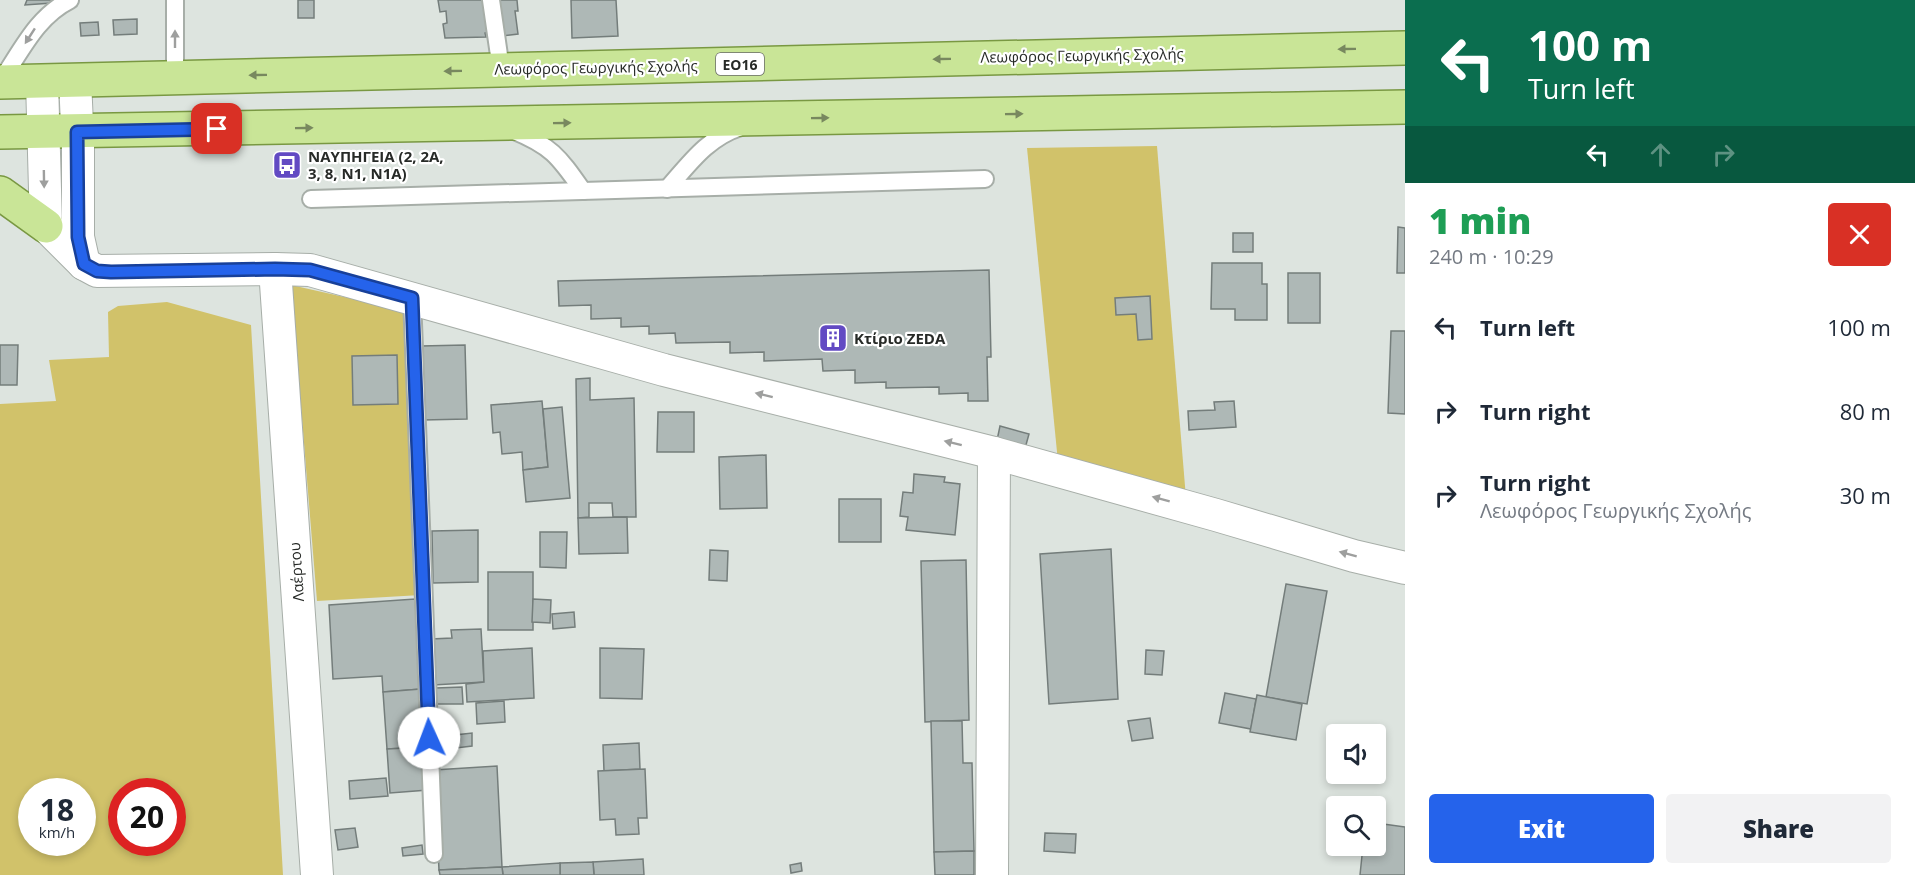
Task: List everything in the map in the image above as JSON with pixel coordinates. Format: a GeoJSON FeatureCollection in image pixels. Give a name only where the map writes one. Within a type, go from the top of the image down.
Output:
{"type":"FeatureCollection","features":[{"type":"Feature","properties":{"kind":"main road","name":"Λεωφόρος Γεωργικής Σχολής"},"geometry":{"type":"LineString","coordinates":[[75,80],[1405,48]]}},
{"type":"Feature","properties":{"kind":"main road","name":"ΕΟ16"},"geometry":{"type":"LineString","coordinates":[[0,82],[75,80]]}},
{"type":"Feature","properties":{"kind":"main road"},"geometry":{"type":"LineString","coordinates":[[0,132],[1405,107]]}},
{"type":"Feature","properties":{"kind":"main road"},"geometry":{"type":"LineString","coordinates":[[0,193],[46,226]]}},
{"type":"Feature","properties":{"kind":"street"},"geometry":{"type":"LineString","coordinates":[[75,80],[78,237],[84,264]]}},
{"type":"Feature","properties":{"kind":"street"},"geometry":{"type":"LineString","coordinates":[[42,81],[46,226],[84,264],[97,271],[310,270],[664,370],[994,453],[1216,514],[1354,556],[1405,568]]}},
{"type":"Feature","properties":{"kind":"street","name":"Λαέρτου"},"geometry":{"type":"LineString","coordinates":[[275,269],[318,875]]}},
{"type":"Feature","properties":{"kind":"street"},"geometry":{"type":"LineString","coordinates":[[992,875],[994,453]]}},
{"type":"Feature","properties":{"kind":"lane"},"geometry":{"type":"LineString","coordinates":[[0,82],[39,24],[70,0]]}},
{"type":"Feature","properties":{"kind":"lane"},"geometry":{"type":"LineString","coordinates":[[174,0],[175,77]]}},
{"type":"Feature","properties":{"kind":"lane"},"geometry":{"type":"LineString","coordinates":[[491,0],[501,69]]}},
{"type":"Feature","properties":{"kind":"lane"},"geometry":{"type":"LineString","coordinates":[[667,189],[700,150],[714,140],[729,131],[770,119]]}},
{"type":"Feature","properties":{"kind":"lane"},"geometry":{"type":"LineString","coordinates":[[498,124],[544,145],[558,156],[583,191]]}},
{"type":"Feature","properties":{"kind":"lane"},"geometry":{"type":"LineString","coordinates":[[311,199],[985,179]]}},
{"type":"Feature","properties":{"kind":"lane"},"geometry":{"type":"LineString","coordinates":[[412,298],[434,854]]}},
{"type":"Feature","properties":{"kind":"shaded area"},"geometry":{"type":"Polygon","coordinates":[[[1157,146],[1186,498],[1058,462],[1027,148],[1157,146]]]}},
{"type":"Feature","properties":{"kind":"shaded area"},"geometry":{"type":"Polygon","coordinates":[[[291,285],[411,312],[421,595],[317,601],[291,285]]]}},
{"type":"Feature","properties":{"kind":"shaded area"},"geometry":{"type":"Polygon","coordinates":[[[167,302],[251,325],[283,875],[0,875],[0,404],[56,401],[49,360],[109,357],[108,312],[118,306],[167,302]]]}},
{"type":"Feature","properties":{"kind":"building"},"geometry":{"type":"Polygon","coordinates":[[[27,0],[52,0],[52,3],[25,5],[27,0]]]}},
{"type":"Feature","properties":{"kind":"building"},"geometry":{"type":"Polygon","coordinates":[[[298,0],[314,0],[314,18],[298,18],[298,0]]]}},
{"type":"Feature","properties":{"kind":"building"},"geometry":{"type":"Polygon","coordinates":[[[438,0],[490,0],[494,31],[485,33],[486,37],[445,38],[443,24],[447,23],[446,11],[440,12],[438,0]]]}},
{"type":"Feature","properties":{"kind":"building"},"geometry":{"type":"Polygon","coordinates":[[[495,0],[517,0],[518,11],[515,11],[518,34],[502,36],[495,0]]]}},
{"type":"Feature","properties":{"kind":"building"},"geometry":{"type":"Polygon","coordinates":[[[571,0],[616,0],[618,36],[572,38],[571,0]]]}},
{"type":"Feature","properties":{"kind":"building"},"geometry":{"type":"Polygon","coordinates":[[[137,19],[137,34],[114,35],[113,20],[137,19]]]}},
{"type":"Feature","properties":{"kind":"building"},"geometry":{"type":"Polygon","coordinates":[[[98,22],[99,35],[81,36],[80,23],[98,22]]]}},
{"type":"Feature","properties":{"kind":"building"},"geometry":{"type":"Polygon","coordinates":[[[1398,227],[1405,228],[1405,273],[1397,273],[1398,227]]]}},
{"type":"Feature","properties":{"kind":"building"},"geometry":{"type":"Polygon","coordinates":[[[1233,233],[1253,233],[1253,252],[1233,252],[1233,233]]]}},
{"type":"Feature","properties":{"kind":"building"},"geometry":{"type":"Polygon","coordinates":[[[1212,263],[1262,263],[1262,284],[1267,284],[1267,320],[1235,320],[1235,309],[1211,309],[1212,263]]]}},
{"type":"Feature","properties":{"kind":"building","name":"Κτίριο ZEDA"},"geometry":{"type":"Polygon","coordinates":[[[989,270],[991,357],[987,357],[988,401],[968,401],[968,393],[939,394],[939,387],[886,388],[886,382],[855,383],[855,370],[823,371],[822,359],[764,361],[764,352],[730,353],[730,342],[676,343],[675,333],[649,334],[649,326],[621,327],[621,318],[591,319],[591,305],[559,306],[558,281],[989,270]]]}},
{"type":"Feature","properties":{"kind":"building"},"geometry":{"type":"Polygon","coordinates":[[[1288,273],[1320,273],[1320,323],[1288,323],[1288,273]]]}},
{"type":"Feature","properties":{"kind":"building"},"geometry":{"type":"Polygon","coordinates":[[[1150,296],[1152,339],[1138,340],[1136,314],[1116,315],[1115,298],[1150,296]]]}},
{"type":"Feature","properties":{"kind":"building"},"geometry":{"type":"Polygon","coordinates":[[[1391,331],[1405,331],[1405,414],[1388,413],[1391,331]]]}},
{"type":"Feature","properties":{"kind":"building"},"geometry":{"type":"Polygon","coordinates":[[[0,345],[18,345],[17,385],[0,385],[0,345]]]}},
{"type":"Feature","properties":{"kind":"building"},"geometry":{"type":"Polygon","coordinates":[[[465,345],[467,419],[423,420],[421,346],[465,345]]]}},
{"type":"Feature","properties":{"kind":"building"},"geometry":{"type":"Polygon","coordinates":[[[397,355],[398,404],[353,405],[352,356],[397,355]]]}},
{"type":"Feature","properties":{"kind":"building"},"geometry":{"type":"Polygon","coordinates":[[[590,378],[590,400],[634,398],[636,517],[613,517],[612,503],[589,503],[589,517],[578,518],[576,379],[590,378]]]}},
{"type":"Feature","properties":{"kind":"building"},"geometry":{"type":"Polygon","coordinates":[[[542,401],[548,467],[523,470],[522,452],[502,454],[500,432],[493,433],[491,405],[542,401]]]}},
{"type":"Feature","properties":{"kind":"building"},"geometry":{"type":"Polygon","coordinates":[[[1234,401],[1236,427],[1189,430],[1188,411],[1215,410],[1214,402],[1234,401]]]}},
{"type":"Feature","properties":{"kind":"building"},"geometry":{"type":"Polygon","coordinates":[[[562,407],[570,498],[526,502],[523,470],[548,467],[543,409],[562,407]]]}},
{"type":"Feature","properties":{"kind":"building"},"geometry":{"type":"Polygon","coordinates":[[[658,412],[694,412],[694,452],[657,452],[658,412]]]}},
{"type":"Feature","properties":{"kind":"building"},"geometry":{"type":"Polygon","coordinates":[[[1000,426],[1029,434],[1024,452],[996,445],[1000,426]]]}},
{"type":"Feature","properties":{"kind":"building"},"geometry":{"type":"Polygon","coordinates":[[[766,455],[767,508],[720,509],[719,457],[766,455]]]}},
{"type":"Feature","properties":{"kind":"building"},"geometry":{"type":"Polygon","coordinates":[[[914,474],[945,477],[944,482],[960,484],[955,535],[906,530],[908,517],[900,516],[903,492],[913,493],[914,474]]]}},
{"type":"Feature","properties":{"kind":"building"},"geometry":{"type":"Polygon","coordinates":[[[839,499],[881,499],[881,542],[839,542],[839,499]]]}},
{"type":"Feature","properties":{"kind":"building"},"geometry":{"type":"Polygon","coordinates":[[[627,517],[628,553],[579,554],[578,518],[627,517]]]}},
{"type":"Feature","properties":{"kind":"building"},"geometry":{"type":"Polygon","coordinates":[[[478,530],[478,582],[433,583],[432,531],[478,530]]]}},
{"type":"Feature","properties":{"kind":"building"},"geometry":{"type":"Polygon","coordinates":[[[540,532],[567,532],[566,568],[540,567],[540,532]]]}},
{"type":"Feature","properties":{"kind":"building"},"geometry":{"type":"Polygon","coordinates":[[[1111,549],[1118,699],[1049,704],[1040,554],[1111,549]]]}},
{"type":"Feature","properties":{"kind":"building"},"geometry":{"type":"Polygon","coordinates":[[[710,550],[728,551],[727,581],[709,580],[710,550]]]}},
{"type":"Feature","properties":{"kind":"building"},"geometry":{"type":"Polygon","coordinates":[[[966,560],[969,720],[925,722],[921,561],[966,560]]]}},
{"type":"Feature","properties":{"kind":"building"},"geometry":{"type":"Polygon","coordinates":[[[488,572],[533,572],[533,630],[488,630],[488,572]]]}},
{"type":"Feature","properties":{"kind":"building"},"geometry":{"type":"Polygon","coordinates":[[[1286,584],[1327,591],[1307,704],[1266,697],[1286,584]]]}},
{"type":"Feature","properties":{"kind":"building"},"geometry":{"type":"Polygon","coordinates":[[[415,599],[421,689],[383,692],[382,676],[333,679],[329,605],[415,599]]]}},
{"type":"Feature","properties":{"kind":"building"},"geometry":{"type":"Polygon","coordinates":[[[533,599],[551,600],[550,623],[532,622],[533,599]]]}},
{"type":"Feature","properties":{"kind":"building"},"geometry":{"type":"Polygon","coordinates":[[[574,612],[575,627],[553,629],[552,614],[574,612]]]}},
{"type":"Feature","properties":{"kind":"building"},"geometry":{"type":"Polygon","coordinates":[[[481,629],[484,682],[433,685],[431,639],[452,638],[451,630],[481,629]]]}},
{"type":"Feature","properties":{"kind":"building"},"geometry":{"type":"Polygon","coordinates":[[[532,648],[534,698],[467,702],[466,684],[484,682],[483,651],[532,648]]]}},
{"type":"Feature","properties":{"kind":"building"},"geometry":{"type":"Polygon","coordinates":[[[600,648],[644,649],[642,699],[600,698],[600,648]]]}},
{"type":"Feature","properties":{"kind":"building"},"geometry":{"type":"Polygon","coordinates":[[[1146,650],[1164,651],[1162,675],[1145,674],[1146,650]]]}},
{"type":"Feature","properties":{"kind":"building"},"geometry":{"type":"Polygon","coordinates":[[[462,687],[463,704],[437,704],[436,688],[462,687]]]}},
{"type":"Feature","properties":{"kind":"building"},"geometry":{"type":"Polygon","coordinates":[[[421,689],[425,747],[387,749],[383,692],[421,689]]]}},
{"type":"Feature","properties":{"kind":"building"},"geometry":{"type":"Polygon","coordinates":[[[1225,693],[1256,699],[1251,729],[1219,723],[1225,693]]]}},
{"type":"Feature","properties":{"kind":"building"},"geometry":{"type":"Polygon","coordinates":[[[1257,695],[1302,704],[1296,740],[1250,732],[1257,695]]]}},
{"type":"Feature","properties":{"kind":"building"},"geometry":{"type":"Polygon","coordinates":[[[504,701],[505,722],[477,724],[476,703],[504,701]]]}},
{"type":"Feature","properties":{"kind":"building"},"geometry":{"type":"Polygon","coordinates":[[[1150,718],[1153,738],[1132,741],[1128,721],[1150,718]]]}},
{"type":"Feature","properties":{"kind":"building"},"geometry":{"type":"Polygon","coordinates":[[[931,721],[962,721],[963,763],[972,763],[974,851],[934,852],[931,721]]]}},
{"type":"Feature","properties":{"kind":"building"},"geometry":{"type":"Polygon","coordinates":[[[472,733],[472,746],[456,748],[455,735],[472,733]]]}},
{"type":"Feature","properties":{"kind":"building"},"geometry":{"type":"Polygon","coordinates":[[[639,743],[640,769],[604,771],[603,745],[639,743]]]}},
{"type":"Feature","properties":{"kind":"building"},"geometry":{"type":"Polygon","coordinates":[[[425,747],[428,790],[390,793],[387,749],[425,747]]]}},
{"type":"Feature","properties":{"kind":"building"},"geometry":{"type":"Polygon","coordinates":[[[497,766],[502,867],[439,870],[434,770],[497,766]]]}},
{"type":"Feature","properties":{"kind":"building"},"geometry":{"type":"Polygon","coordinates":[[[645,769],[647,818],[638,818],[639,834],[616,835],[615,819],[600,820],[598,771],[645,769]]]}},
{"type":"Feature","properties":{"kind":"building"},"geometry":{"type":"Polygon","coordinates":[[[386,778],[388,796],[350,799],[349,781],[386,778]]]}},
{"type":"Feature","properties":{"kind":"building"},"geometry":{"type":"Polygon","coordinates":[[[1386,824],[1405,827],[1405,875],[1360,875],[1362,856],[1386,856],[1386,824]]]}},
{"type":"Feature","properties":{"kind":"building"},"geometry":{"type":"Polygon","coordinates":[[[355,828],[358,847],[338,850],[335,830],[355,828]]]}},
{"type":"Feature","properties":{"kind":"building"},"geometry":{"type":"Polygon","coordinates":[[[1045,833],[1076,834],[1075,853],[1044,851],[1045,833]]]}},
{"type":"Feature","properties":{"kind":"building"},"geometry":{"type":"Polygon","coordinates":[[[422,845],[423,854],[403,856],[402,848],[422,845]]]}},
{"type":"Feature","properties":{"kind":"building"},"geometry":{"type":"Polygon","coordinates":[[[974,851],[974,875],[935,875],[934,852],[974,851]]]}},
{"type":"Feature","properties":{"kind":"building"},"geometry":{"type":"Polygon","coordinates":[[[643,859],[644,875],[594,875],[593,862],[643,859]]]}},
{"type":"Feature","properties":{"kind":"building"},"geometry":{"type":"Polygon","coordinates":[[[593,862],[594,875],[560,875],[560,863],[593,862]]]}},
{"type":"Feature","properties":{"kind":"building"},"geometry":{"type":"Polygon","coordinates":[[[560,863],[560,875],[503,875],[502,867],[560,863]]]}},
{"type":"Feature","properties":{"kind":"building"},"geometry":{"type":"Polygon","coordinates":[[[801,863],[802,871],[791,873],[790,865],[801,863]]]}},
{"type":"Feature","properties":{"kind":"building"},"geometry":{"type":"Polygon","coordinates":[[[502,867],[503,875],[440,875],[439,870],[502,867]]]}},
{"type":"Feature","properties":{"kind":"place","name":"ΝΑΥΠΗΓΕΙΑ (2, 2Α, 3, 8, Ν1, Ν1Α)"},"geometry":{"type":"Point","coordinates":[287,165]}},
{"type":"Feature","properties":{"kind":"place","name":"Κτίριο ZEDA"},"geometry":{"type":"Point","coordinates":[833,338]}},
{"type":"Feature","properties":{"kind":"route"},"geometry":{"type":"LineString","coordinates":[[217,129],[77,132],[78,237],[84,264],[97,271],[111,272],[310,270],[412,298],[429,738]]}}]}
